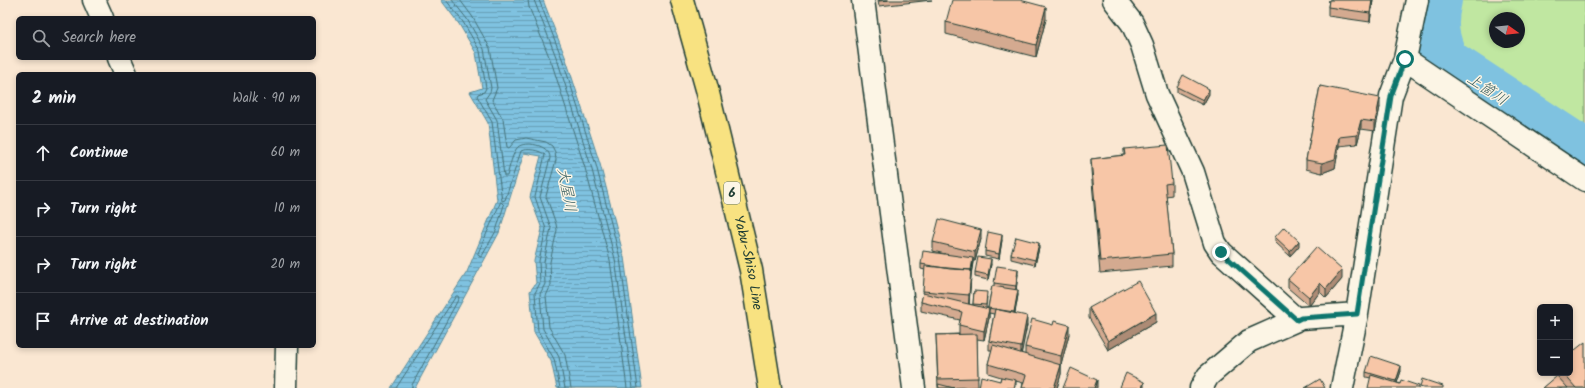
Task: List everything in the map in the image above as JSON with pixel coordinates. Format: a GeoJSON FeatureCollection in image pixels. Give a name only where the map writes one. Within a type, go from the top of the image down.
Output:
{"type":"FeatureCollection","features":[{"type":"Feature","properties":{"kind":"main road","name":"Yabu-Shiso Line"},"geometry":{"type":"LineString","coordinates":[[682,0],[707,89],[751,270],[770,388]]}},
{"type":"Feature","properties":{"kind":"street"},"geometry":{"type":"LineString","coordinates":[[94,0],[101,16]]}},
{"type":"Feature","properties":{"kind":"street"},"geometry":{"type":"LineString","coordinates":[[863,0],[888,180],[914,388]]}},
{"type":"Feature","properties":{"kind":"street"},"geometry":{"type":"LineString","coordinates":[[1114,0],[1132,23],[1140,40],[1157,94],[1193,172],[1215,242],[1221,252],[1297,320]]}},
{"type":"Feature","properties":{"kind":"street"},"geometry":{"type":"LineString","coordinates":[[1342,388],[1357,314],[1391,96],[1405,59],[1417,0]]}},
{"type":"Feature","properties":{"kind":"street"},"geometry":{"type":"LineString","coordinates":[[1405,59],[1585,180]]}},
{"type":"Feature","properties":{"kind":"street"},"geometry":{"type":"LineString","coordinates":[[120,60],[125,72]]}},
{"type":"Feature","properties":{"kind":"street"},"geometry":{"type":"LineString","coordinates":[[1201,388],[1208,376],[1249,341],[1301,318],[1357,314]]}},
{"type":"Feature","properties":{"kind":"street"},"geometry":{"type":"LineString","coordinates":[[286,388],[287,348]]}},
{"type":"Feature","properties":{"kind":"green space"},"geometry":{"type":"Polygon","coordinates":[[[1453,0],[1585,0],[1585,129],[1457,42],[1447,23],[1453,0]]]}},
{"type":"Feature","properties":{"kind":"water","name":"大屋川"},"geometry":{"type":"Polygon","coordinates":[[[441,0],[543,0],[566,59],[600,164],[624,257],[642,388],[557,388],[551,361],[534,332],[530,291],[536,283],[534,261],[542,229],[530,197],[541,156],[524,153],[499,233],[415,388],[391,388],[467,272],[497,200],[488,123],[470,92],[482,88],[476,53],[459,24],[441,0]]]}},
{"type":"Feature","properties":{"kind":"building"},"geometry":{"type":"Polygon","coordinates":[[[952,0],[1020,0],[1046,7],[1036,45],[946,22],[952,0]]]}},
{"type":"Feature","properties":{"kind":"building"},"geometry":{"type":"Polygon","coordinates":[[[1329,0],[1372,0],[1370,13],[1328,7],[1329,0]]]}},
{"type":"Feature","properties":{"kind":"building"},"geometry":{"type":"Polygon","coordinates":[[[1183,75],[1209,89],[1203,100],[1177,87],[1183,75]]]}},
{"type":"Feature","properties":{"kind":"building"},"geometry":{"type":"Polygon","coordinates":[[[1320,86],[1380,98],[1375,122],[1361,120],[1357,135],[1339,137],[1335,159],[1322,163],[1306,160],[1320,86]]]}},
{"type":"Feature","properties":{"kind":"building"},"geometry":{"type":"Polygon","coordinates":[[[1168,145],[1172,183],[1165,184],[1172,254],[1100,261],[1091,159],[1125,155],[1124,149],[1168,145]]]}},
{"type":"Feature","properties":{"kind":"building"},"geometry":{"type":"Polygon","coordinates":[[[939,219],[981,230],[975,252],[933,242],[939,219]]]}},
{"type":"Feature","properties":{"kind":"building"},"geometry":{"type":"Polygon","coordinates":[[[1284,227],[1299,241],[1290,251],[1275,237],[1284,227]]]}},
{"type":"Feature","properties":{"kind":"building"},"geometry":{"type":"Polygon","coordinates":[[[988,232],[1002,235],[999,254],[985,251],[988,232]]]}},
{"type":"Feature","properties":{"kind":"building"},"geometry":{"type":"Polygon","coordinates":[[[1016,237],[1039,243],[1035,260],[1011,254],[1016,237]]]}},
{"type":"Feature","properties":{"kind":"building"},"geometry":{"type":"Polygon","coordinates":[[[1316,247],[1342,270],[1326,289],[1320,283],[1309,297],[1288,279],[1316,247]]]}},
{"type":"Feature","properties":{"kind":"building"},"geometry":{"type":"Polygon","coordinates":[[[923,251],[973,258],[971,270],[950,269],[921,264],[923,251]]]}},
{"type":"Feature","properties":{"kind":"building"},"geometry":{"type":"Polygon","coordinates":[[[978,257],[991,259],[988,275],[975,272],[978,257]]]}},
{"type":"Feature","properties":{"kind":"building"},"geometry":{"type":"Polygon","coordinates":[[[925,266],[971,270],[969,295],[923,291],[925,266]]]}},
{"type":"Feature","properties":{"kind":"building"},"geometry":{"type":"Polygon","coordinates":[[[997,266],[1018,269],[1016,286],[994,283],[997,266]]]}},
{"type":"Feature","properties":{"kind":"building"},"geometry":{"type":"Polygon","coordinates":[[[1138,281],[1156,313],[1108,341],[1089,308],[1138,281]]]}},
{"type":"Feature","properties":{"kind":"building"},"geometry":{"type":"Polygon","coordinates":[[[992,286],[1018,290],[1014,312],[988,308],[992,286]]]}},
{"type":"Feature","properties":{"kind":"building"},"geometry":{"type":"Polygon","coordinates":[[[974,291],[987,292],[986,305],[973,304],[974,291]]]}},
{"type":"Feature","properties":{"kind":"building"},"geometry":{"type":"Polygon","coordinates":[[[923,293],[989,309],[984,331],[959,325],[962,312],[921,302],[923,293]]]}},
{"type":"Feature","properties":{"kind":"building"},"geometry":{"type":"Polygon","coordinates":[[[995,309],[1027,316],[1021,347],[989,341],[995,309]]]}},
{"type":"Feature","properties":{"kind":"building"},"geometry":{"type":"Polygon","coordinates":[[[1032,319],[1053,325],[1054,321],[1069,325],[1061,356],[1025,347],[1032,319]]]}},
{"type":"Feature","properties":{"kind":"building"},"geometry":{"type":"Polygon","coordinates":[[[977,334],[978,378],[938,379],[936,335],[977,334]]]}},
{"type":"Feature","properties":{"kind":"building"},"geometry":{"type":"Polygon","coordinates":[[[1585,342],[1585,388],[1576,388],[1566,376],[1573,376],[1573,352],[1585,342]]]}},
{"type":"Feature","properties":{"kind":"building"},"geometry":{"type":"Polygon","coordinates":[[[993,345],[1061,365],[1054,388],[1022,388],[1026,375],[988,364],[993,345]]]}},
{"type":"Feature","properties":{"kind":"building"},"geometry":{"type":"Polygon","coordinates":[[[1371,356],[1401,366],[1396,381],[1366,372],[1371,356]]]}},
{"type":"Feature","properties":{"kind":"building"},"geometry":{"type":"Polygon","coordinates":[[[1071,368],[1097,380],[1094,388],[1063,388],[1071,368]]]}},
{"type":"Feature","properties":{"kind":"building"},"geometry":{"type":"Polygon","coordinates":[[[1126,373],[1144,382],[1142,388],[1120,387],[1126,373]]]}},
{"type":"Feature","properties":{"kind":"building"},"geometry":{"type":"Polygon","coordinates":[[[1371,375],[1400,384],[1401,380],[1419,386],[1419,388],[1368,388],[1371,375]]]}},
{"type":"Feature","properties":{"kind":"building"},"geometry":{"type":"Polygon","coordinates":[[[981,376],[1000,381],[1001,377],[1016,380],[1014,388],[979,388],[981,376]]]}},
{"type":"Feature","properties":{"kind":"building"},"geometry":{"type":"Polygon","coordinates":[[[1557,376],[1568,388],[1543,388],[1557,376]]]}},
{"type":"Feature","properties":{"kind":"building"},"geometry":{"type":"Polygon","coordinates":[[[1320,379],[1325,388],[1305,388],[1320,379]]]}},
{"type":"Feature","properties":{"kind":"building"},"geometry":{"type":"Polygon","coordinates":[[[1422,379],[1443,386],[1443,388],[1420,387],[1422,379]]]}},
{"type":"Feature","properties":{"kind":"building"},"geometry":{"type":"Polygon","coordinates":[[[938,384],[954,388],[939,388],[938,384]]]}},
{"type":"Feature","properties":{"kind":"waterway","name":"上箇川"},"geometry":{"type":"LineString","coordinates":[[1437,0],[1434,17],[1434,32],[1444,62],[1585,154]]}},
{"type":"Feature","properties":{"kind":"route"},"geometry":{"type":"LineString","coordinates":[[1221,252],[1297,320],[1301,318],[1357,314],[1391,96],[1405,59]]}}]}
